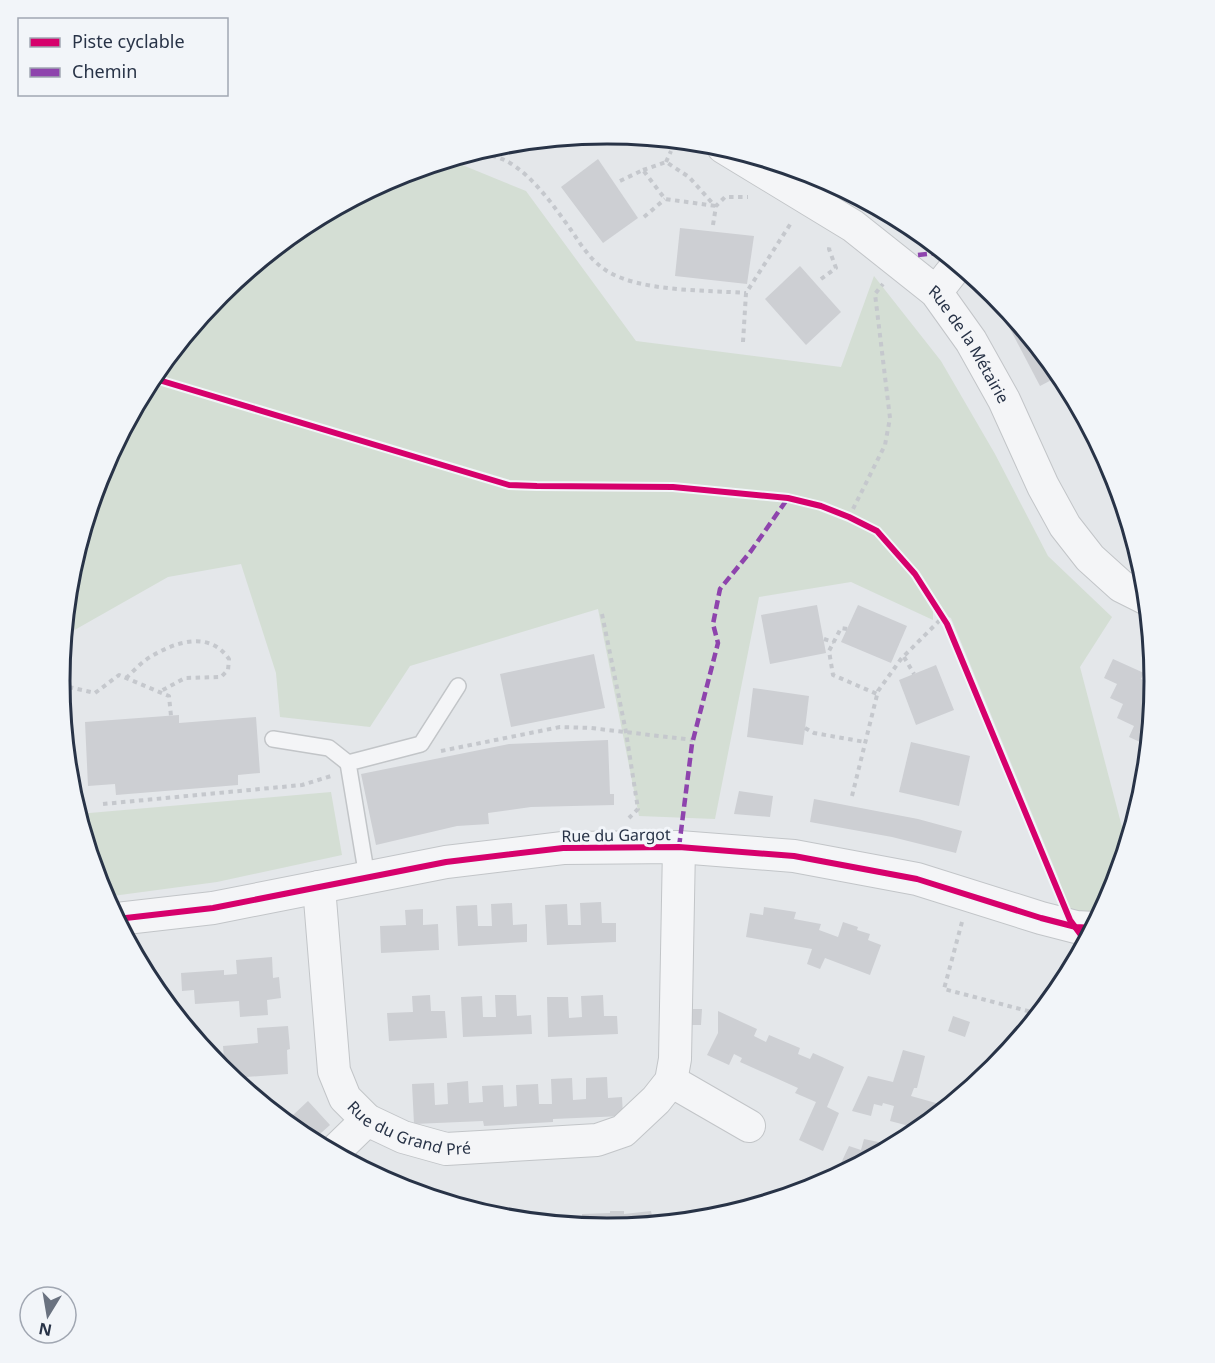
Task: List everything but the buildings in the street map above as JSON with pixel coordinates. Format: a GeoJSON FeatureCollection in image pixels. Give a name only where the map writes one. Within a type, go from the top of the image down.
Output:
{"type":"FeatureCollection","features":[{"type":"Feature","properties":{"kind":"street","name":"Rue de la Métairie"},"geometry":{"type":"LineString","coordinates":[[753,165],[854,226],[936,292],[971,341],[1004,400],[1043,486],[1065,526],[1090,558],[1121,585],[1137,594]]}},
{"type":"Feature","properties":{"kind":"street"},"geometry":{"type":"LineString","coordinates":[[936,292],[953,271]]}},
{"type":"Feature","properties":{"kind":"street"},"geometry":{"type":"LineString","coordinates":[[679,847],[675,1059],[671,1081],[749,1126]]}},
{"type":"Feature","properties":{"kind":"street","name":"Rue du Gargot"},"geometry":{"type":"LineString","coordinates":[[126,918],[213,908],[446,862],[563,848],[679,847],[794,856],[918,879],[1041,918],[1085,927]]}},
{"type":"Feature","properties":{"kind":"street","name":"Rue du Grand Pré"},"geometry":{"type":"LineString","coordinates":[[319,886],[334,1071],[345,1098],[367,1120],[403,1137],[446,1149],[597,1140],[623,1131],[656,1100],[671,1081]]}},
{"type":"Feature","properties":{"kind":"street"},"geometry":{"type":"LineString","coordinates":[[339,1147],[367,1120]]}},
{"type":"Feature","properties":{"kind":"lane"},"geometry":{"type":"LineString","coordinates":[[348,764],[421,744],[458,686]]}},
{"type":"Feature","properties":{"kind":"lane"},"geometry":{"type":"LineString","coordinates":[[273,739],[329,748],[348,764],[367,877]]}},
{"type":"Feature","properties":{"kind":"path"},"geometry":{"type":"LineString","coordinates":[[620,181],[666,162],[671,151]]}},
{"type":"Feature","properties":{"kind":"path"},"geometry":{"type":"LineString","coordinates":[[496,157],[519,169],[549,200],[591,259],[609,272],[646,286],[746,293]]}},
{"type":"Feature","properties":{"kind":"path"},"geometry":{"type":"LineString","coordinates":[[666,162],[689,177],[716,206]]}},
{"type":"Feature","properties":{"kind":"path"},"geometry":{"type":"LineString","coordinates":[[643,170],[665,199],[716,206]]}},
{"type":"Feature","properties":{"kind":"path"},"geometry":{"type":"LineString","coordinates":[[713,225],[716,206],[725,197],[754,197]]}},
{"type":"Feature","properties":{"kind":"path"},"geometry":{"type":"LineString","coordinates":[[644,217],[665,199]]}},
{"type":"Feature","properties":{"kind":"path"},"geometry":{"type":"LineString","coordinates":[[743,342],[746,293],[795,217]]}},
{"type":"Feature","properties":{"kind":"path"},"geometry":{"type":"LineString","coordinates":[[821,279],[836,268],[829,249],[831,241]]}},
{"type":"Feature","properties":{"kind":"path"},"geometry":{"type":"LineString","coordinates":[[849,517],[885,445],[890,418],[875,294],[901,263]]}},
{"type":"Feature","properties":{"kind":"path"},"geometry":{"type":"LineString","coordinates":[[602,614],[626,732],[638,808],[627,820]]}},
{"type":"Feature","properties":{"kind":"path"},"geometry":{"type":"LineString","coordinates":[[852,796],[877,694],[904,657],[943,617]]}},
{"type":"Feature","properties":{"kind":"path"},"geometry":{"type":"LineString","coordinates":[[847,629],[841,628],[830,651],[833,675],[877,694]]}},
{"type":"Feature","properties":{"kind":"path"},"geometry":{"type":"LineString","coordinates":[[824,639],[834,642]]}},
{"type":"Feature","properties":{"kind":"path"},"geometry":{"type":"LineString","coordinates":[[126,678],[150,657],[190,640],[222,648],[229,658],[228,670],[221,677],[185,678],[159,692]]}},
{"type":"Feature","properties":{"kind":"path"},"geometry":{"type":"LineString","coordinates":[[904,657],[914,674]]}},
{"type":"Feature","properties":{"kind":"path"},"geometry":{"type":"LineString","coordinates":[[70,688],[95,693],[119,675],[169,696],[171,716]]}},
{"type":"Feature","properties":{"kind":"path"},"geometry":{"type":"LineString","coordinates":[[806,728],[814,733],[866,741]]}},
{"type":"Feature","properties":{"kind":"path"},"geometry":{"type":"LineString","coordinates":[[962,921],[944,989],[1031,1012]]}},
{"type":"Feature","properties":{"kind":"shaded area"},"geometry":{"type":"Polygon","coordinates":[[[462,165],[526,191],[636,341],[841,367],[874,276],[941,361],[995,454],[1048,556],[1112,617],[1080,667],[1123,830],[1104,887],[1075,946],[1071,940],[1059,879],[951,618],[933,611],[933,620],[851,582],[759,597],[715,819],[639,816],[598,609],[410,666],[370,727],[280,717],[276,673],[241,564],[168,577],[73,631],[81,577],[89,543],[111,476],[142,413],[181,355],[228,302],[281,255],[339,216],[397,187],[462,165]]]}},
{"type":"Feature","properties":{"kind":"shaded area"},"geometry":{"type":"Polygon","coordinates":[[[331,792],[342,855],[217,882],[115,896],[99,854],[87,813],[331,792]]]}},
{"type":"Feature","properties":{"kind":"marked path"},"geometry":{"type":"LineString","coordinates":[[918,255],[932,253]]}},
{"type":"Feature","properties":{"kind":"marked path"},"geometry":{"type":"LineString","coordinates":[[679,847],[692,744],[718,643],[713,624],[720,589],[751,551],[788,498]]}},
{"type":"Feature","properties":{"kind":"cycle path"},"geometry":{"type":"LineString","coordinates":[[162,381],[509,485],[673,487],[788,498],[821,506],[877,531],[915,574],[947,624],[1070,920],[1081,935]]}},
{"type":"Feature","properties":{"kind":"cycle path"},"geometry":{"type":"LineString","coordinates":[[126,918],[213,908],[446,862],[563,848],[679,847],[794,856],[917,879],[1041,918],[1085,927]]}}]}
